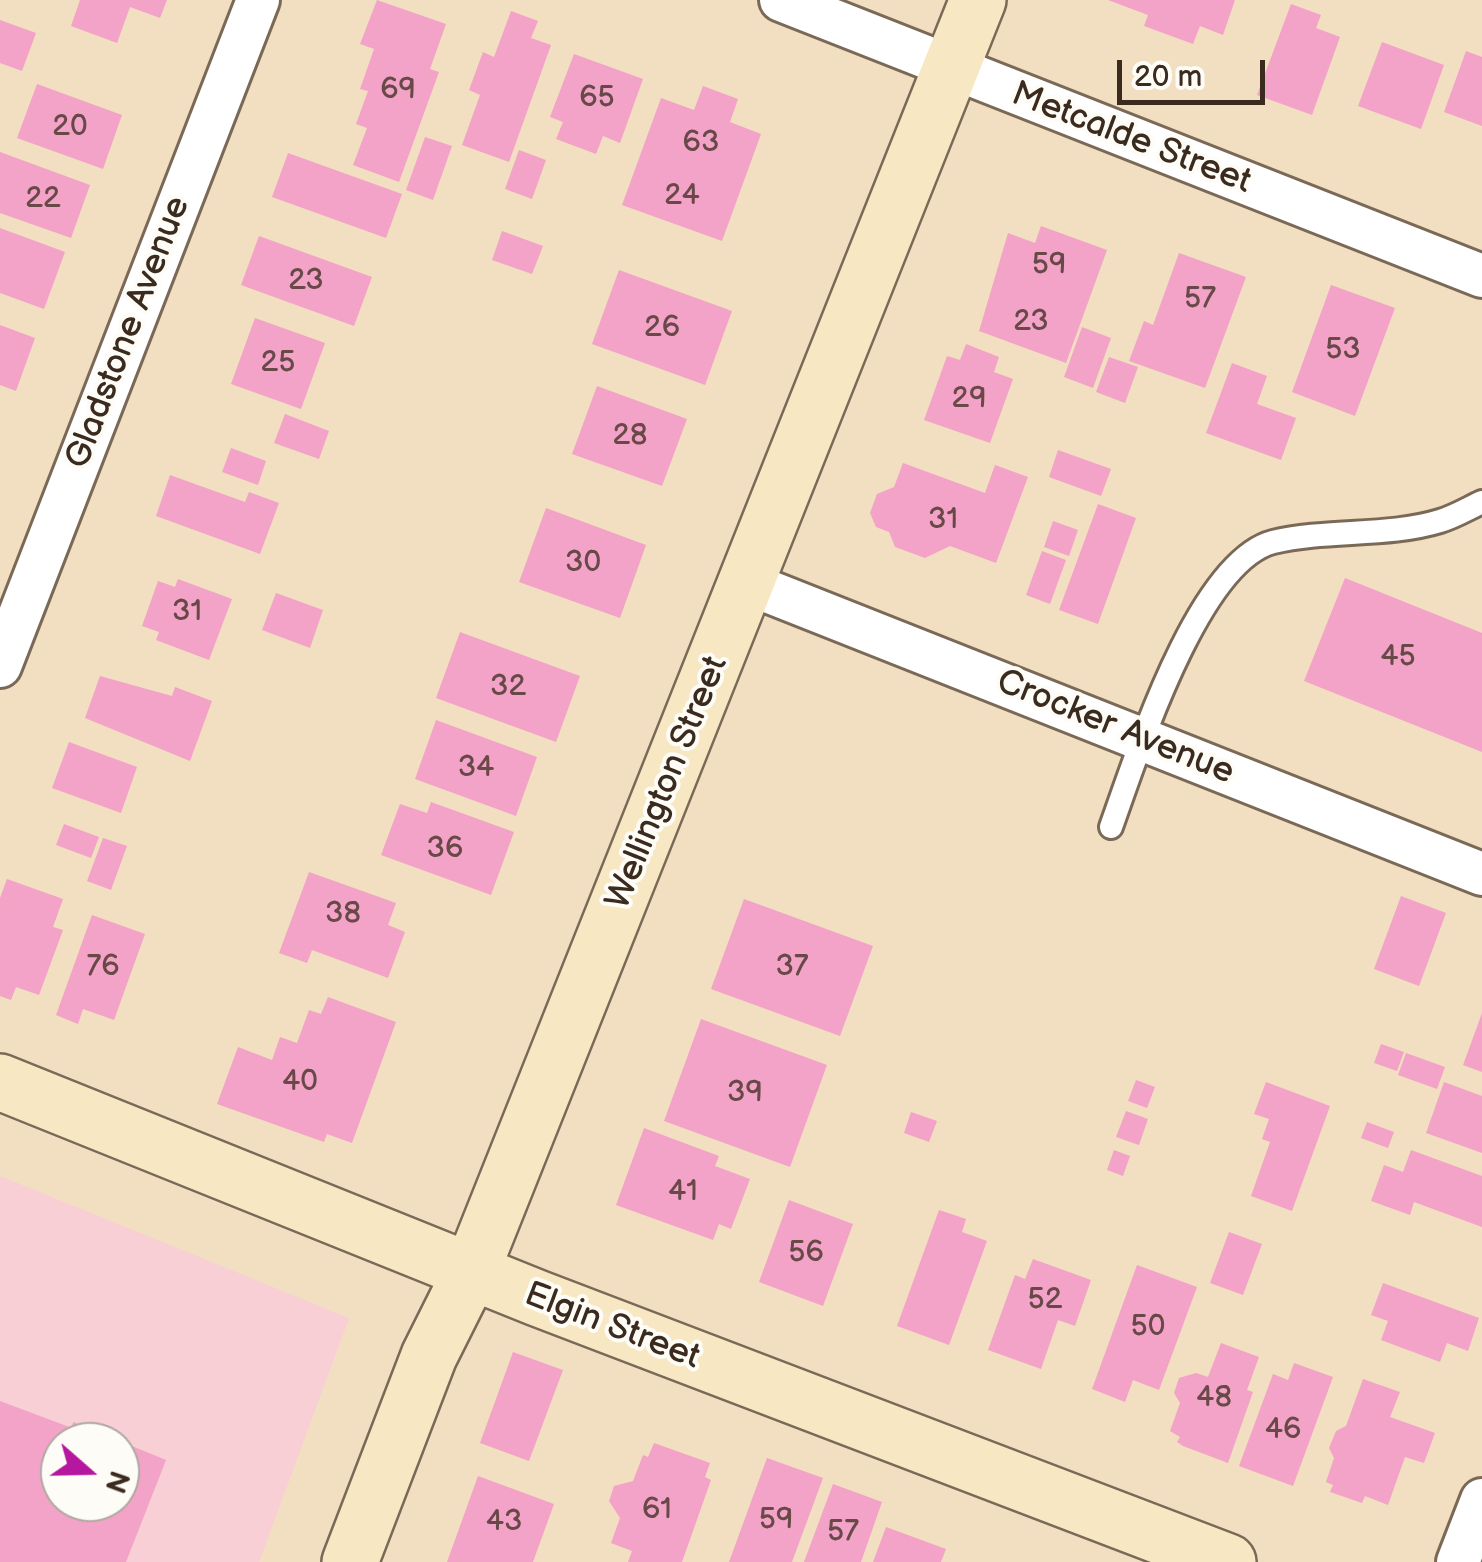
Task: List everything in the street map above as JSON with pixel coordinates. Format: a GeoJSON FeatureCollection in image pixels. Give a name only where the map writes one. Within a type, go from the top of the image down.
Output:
{"type":"FeatureCollection","features":[{"type":"Feature","properties":{"kind":"street","name":"Gladstone Avenue"},"geometry":{"type":"LineString","coordinates":[[0,666],[258,0]]}},
{"type":"Feature","properties":{"kind":"street","name":"Metcalde Street"},"geometry":{"type":"LineString","coordinates":[[781,0],[1482,276]]}},
{"type":"Feature","properties":{"kind":"street","name":"Wellington Street"},"geometry":{"type":"LineString","coordinates":[[350,1562],[428,1356],[471,1272],[978,0]]}},
{"type":"Feature","properties":{"kind":"street","name":"Crocker Avenue"},"geometry":{"type":"LineString","coordinates":[[747,583],[1482,874]]}},
{"type":"Feature","properties":{"kind":"street","name":"Elgin Street"},"geometry":{"type":"LineString","coordinates":[[0,1082],[471,1272],[1228,1562]]}},
{"type":"Feature","properties":{"kind":"street"},"geometry":{"type":"LineString","coordinates":[[1458,1562],[1482,1500]]}},
{"type":"Feature","properties":{"kind":"lane"},"geometry":{"type":"LineString","coordinates":[[1111,827],[1143,740],[1199,616],[1228,571],[1269,543],[1440,521],[1482,502]]}},
{"type":"Feature","properties":{"kind":"shaded area"},"geometry":{"type":"Polygon","coordinates":[[[0,1176],[349,1318],[259,1562],[0,1562],[0,1176]]]}},
{"type":"Feature","properties":{"kind":"building"},"geometry":{"type":"Polygon","coordinates":[[[80,0],[167,0],[160,18],[130,7],[117,43],[71,26],[80,0]]]}},
{"type":"Feature","properties":{"kind":"building"},"geometry":{"type":"Polygon","coordinates":[[[377,0],[446,24],[430,69],[439,72],[399,182],[353,165],[367,128],[356,124],[368,91],[360,89],[374,49],[360,44],[377,0]]]}},
{"type":"Feature","properties":{"kind":"building"},"geometry":{"type":"Polygon","coordinates":[[[1108,0],[1235,0],[1223,35],[1200,26],[1193,44],[1144,26],[1148,15],[1108,0]]]}},
{"type":"Feature","properties":{"kind":"building"},"geometry":{"type":"Polygon","coordinates":[[[1291,4],[1321,15],[1316,28],[1340,37],[1312,115],[1257,95],[1291,4]]]}},
{"type":"Feature","properties":{"kind":"building"},"geometry":{"type":"Polygon","coordinates":[[[511,11],[538,21],[531,38],[551,45],[509,162],[462,145],[480,95],[469,90],[483,52],[494,57],[511,11]]]}},
{"type":"Feature","properties":{"kind":"building"},"geometry":{"type":"Polygon","coordinates":[[[0,20],[36,33],[22,71],[0,63],[0,20]]]}},
{"type":"Feature","properties":{"kind":"building"},"geometry":{"type":"Polygon","coordinates":[[[1382,42],[1444,65],[1421,129],[1358,106],[1382,42]]]}},
{"type":"Feature","properties":{"kind":"building"},"geometry":{"type":"Polygon","coordinates":[[[1466,51],[1482,57],[1482,126],[1444,112],[1466,51]]]}},
{"type":"Feature","properties":{"kind":"building"},"geometry":{"type":"Polygon","coordinates":[[[574,54],[643,79],[620,143],[603,136],[596,154],[556,139],[563,122],[550,117],[574,54]]]}},
{"type":"Feature","properties":{"kind":"building"},"geometry":{"type":"Polygon","coordinates":[[[37,84],[122,115],[103,169],[17,138],[37,84]]]}},
{"type":"Feature","properties":{"kind":"building"},"geometry":{"type":"Polygon","coordinates":[[[703,86],[738,99],[730,122],[761,134],[722,241],[622,205],[661,98],[694,110],[703,86]]]}},
{"type":"Feature","properties":{"kind":"building"},"geometry":{"type":"Polygon","coordinates":[[[425,137],[452,146],[433,200],[406,190],[425,137]]]}},
{"type":"Feature","properties":{"kind":"building"},"geometry":{"type":"Polygon","coordinates":[[[519,150],[546,160],[532,199],[505,189],[519,150]]]}},
{"type":"Feature","properties":{"kind":"building"},"geometry":{"type":"Polygon","coordinates":[[[0,152],[90,185],[71,238],[0,213],[0,152]]]}},
{"type":"Feature","properties":{"kind":"building"},"geometry":{"type":"Polygon","coordinates":[[[288,153],[402,194],[386,238],[272,197],[288,153]]]}},
{"type":"Feature","properties":{"kind":"building"},"geometry":{"type":"Polygon","coordinates":[[[1041,226],[1107,250],[1066,363],[979,331],[1008,233],[1035,243],[1041,226]]]}},
{"type":"Feature","properties":{"kind":"building"},"geometry":{"type":"Polygon","coordinates":[[[0,228],[65,252],[44,309],[0,293],[0,228]]]}},
{"type":"Feature","properties":{"kind":"building"},"geometry":{"type":"Polygon","coordinates":[[[502,231],[543,246],[532,274],[492,260],[502,231]]]}},
{"type":"Feature","properties":{"kind":"building"},"geometry":{"type":"Polygon","coordinates":[[[259,236],[372,277],[354,326],[241,285],[259,236]]]}},
{"type":"Feature","properties":{"kind":"building"},"geometry":{"type":"Polygon","coordinates":[[[1179,253],[1246,277],[1205,388],[1129,361],[1144,321],[1153,325],[1179,253]]]}},
{"type":"Feature","properties":{"kind":"building"},"geometry":{"type":"Polygon","coordinates":[[[619,270],[732,311],[705,385],[592,344],[619,270]]]}},
{"type":"Feature","properties":{"kind":"building"},"geometry":{"type":"Polygon","coordinates":[[[1331,285],[1395,308],[1355,416],[1292,392],[1331,285]]]}},
{"type":"Feature","properties":{"kind":"building"},"geometry":{"type":"Polygon","coordinates":[[[255,318],[325,343],[301,409],[231,384],[255,318]]]}},
{"type":"Feature","properties":{"kind":"building"},"geometry":{"type":"Polygon","coordinates":[[[0,325],[35,338],[16,391],[0,385],[0,325]]]}},
{"type":"Feature","properties":{"kind":"building"},"geometry":{"type":"Polygon","coordinates":[[[1082,327],[1111,338],[1093,388],[1064,377],[1082,327]]]}},
{"type":"Feature","properties":{"kind":"building"},"geometry":{"type":"Polygon","coordinates":[[[966,344],[999,357],[994,372],[1013,379],[990,443],[924,420],[947,356],[960,360],[966,344]]]}},
{"type":"Feature","properties":{"kind":"building"},"geometry":{"type":"Polygon","coordinates":[[[1109,357],[1138,367],[1125,403],[1096,392],[1109,357]]]}},
{"type":"Feature","properties":{"kind":"building"},"geometry":{"type":"Polygon","coordinates":[[[1232,363],[1267,376],[1257,404],[1296,418],[1281,460],[1206,433],[1232,363]]]}},
{"type":"Feature","properties":{"kind":"building"},"geometry":{"type":"Polygon","coordinates":[[[597,386],[687,419],[662,486],[572,454],[597,386]]]}},
{"type":"Feature","properties":{"kind":"building"},"geometry":{"type":"Polygon","coordinates":[[[285,414],[329,431],[319,459],[274,443],[285,414]]]}},
{"type":"Feature","properties":{"kind":"building"},"geometry":{"type":"Polygon","coordinates":[[[231,448],[266,461],[258,485],[222,472],[231,448]]]}},
{"type":"Feature","properties":{"kind":"building"},"geometry":{"type":"Polygon","coordinates":[[[1058,450],[1111,469],[1101,496],[1049,477],[1058,450]]]}},
{"type":"Feature","properties":{"kind":"building"},"geometry":{"type":"Polygon","coordinates":[[[903,463],[985,493],[995,465],[1028,477],[996,563],[950,546],[925,558],[895,547],[889,532],[876,527],[870,513],[877,494],[894,487],[903,463]]]}},
{"type":"Feature","properties":{"kind":"building"},"geometry":{"type":"Polygon","coordinates":[[[170,475],[245,502],[249,492],[279,503],[260,554],[156,516],[170,475]]]}},
{"type":"Feature","properties":{"kind":"building"},"geometry":{"type":"Polygon","coordinates":[[[1098,504],[1136,518],[1098,624],[1059,610],[1098,504]]]}},
{"type":"Feature","properties":{"kind":"building"},"geometry":{"type":"Polygon","coordinates":[[[546,508],[646,545],[620,618],[519,582],[546,508]]]}},
{"type":"Feature","properties":{"kind":"building"},"geometry":{"type":"Polygon","coordinates":[[[1053,521],[1078,530],[1069,556],[1044,547],[1053,521]]]}},
{"type":"Feature","properties":{"kind":"building"},"geometry":{"type":"Polygon","coordinates":[[[1042,551],[1066,560],[1050,604],[1026,595],[1042,551]]]}},
{"type":"Feature","properties":{"kind":"building"},"geometry":{"type":"Polygon","coordinates":[[[1345,578],[1482,633],[1482,752],[1304,681],[1345,578]]]}},
{"type":"Feature","properties":{"kind":"building"},"geometry":{"type":"Polygon","coordinates":[[[178,579],[232,599],[209,660],[156,640],[159,632],[142,626],[158,581],[175,587],[178,579]]]}},
{"type":"Feature","properties":{"kind":"building"},"geometry":{"type":"Polygon","coordinates":[[[276,593],[323,610],[310,648],[262,630],[276,593]]]}},
{"type":"Feature","properties":{"kind":"building"},"geometry":{"type":"Polygon","coordinates":[[[460,632],[580,676],[556,742],[436,698],[460,632]]]}},
{"type":"Feature","properties":{"kind":"building"},"geometry":{"type":"Polygon","coordinates":[[[100,676],[172,696],[175,687],[212,701],[190,761],[85,718],[100,676]]]}},
{"type":"Feature","properties":{"kind":"building"},"geometry":{"type":"Polygon","coordinates":[[[436,720],[537,757],[516,816],[415,779],[436,720]]]}},
{"type":"Feature","properties":{"kind":"building"},"geometry":{"type":"Polygon","coordinates":[[[69,742],[137,767],[121,813],[52,788],[69,742]]]}},
{"type":"Feature","properties":{"kind":"building"},"geometry":{"type":"Polygon","coordinates":[[[431,802],[514,832],[491,895],[381,855],[400,804],[427,813],[431,802]]]}},
{"type":"Feature","properties":{"kind":"building"},"geometry":{"type":"Polygon","coordinates":[[[64,824],[99,837],[91,858],[56,845],[64,824]]]}},
{"type":"Feature","properties":{"kind":"building"},"geometry":{"type":"Polygon","coordinates":[[[103,838],[127,846],[111,890],[87,881],[103,838]]]}},
{"type":"Feature","properties":{"kind":"building"},"geometry":{"type":"Polygon","coordinates":[[[309,872],[396,903],[388,925],[405,932],[388,978],[312,950],[307,963],[279,953],[309,872]]]}},
{"type":"Feature","properties":{"kind":"building"},"geometry":{"type":"Polygon","coordinates":[[[7,879],[63,899],[53,927],[63,930],[39,995],[16,987],[11,1000],[0,996],[0,898],[7,879]]]}},
{"type":"Feature","properties":{"kind":"building"},"geometry":{"type":"Polygon","coordinates":[[[1401,896],[1446,913],[1419,986],[1374,969],[1401,896]]]}},
{"type":"Feature","properties":{"kind":"building"},"geometry":{"type":"Polygon","coordinates":[[[744,899],[873,946],[840,1036],[711,989],[744,899]]]}},
{"type":"Feature","properties":{"kind":"building"},"geometry":{"type":"Polygon","coordinates":[[[92,915],[145,934],[114,1020],[83,1009],[78,1024],[56,1015],[92,915]]]}},
{"type":"Feature","properties":{"kind":"building"},"geometry":{"type":"Polygon","coordinates":[[[328,997],[396,1022],[352,1143],[327,1134],[324,1142],[217,1104],[238,1047],[272,1060],[280,1037],[297,1043],[309,1010],[321,1014],[328,997]]]}},
{"type":"Feature","properties":{"kind":"building"},"geometry":{"type":"Polygon","coordinates":[[[1482,1013],[1482,1072],[1463,1065],[1482,1013]]]}},
{"type":"Feature","properties":{"kind":"building"},"geometry":{"type":"Polygon","coordinates":[[[701,1019],[827,1065],[790,1167],[664,1121],[701,1019]]]}},
{"type":"Feature","properties":{"kind":"building"},"geometry":{"type":"Polygon","coordinates":[[[1381,1044],[1404,1052],[1397,1071],[1374,1063],[1381,1044]]]}},
{"type":"Feature","properties":{"kind":"building"},"geometry":{"type":"Polygon","coordinates":[[[1406,1053],[1445,1067],[1437,1089],[1398,1075],[1406,1053]]]}},
{"type":"Feature","properties":{"kind":"building"},"geometry":{"type":"Polygon","coordinates":[[[1136,1080],[1155,1087],[1147,1108],[1128,1101],[1136,1080]]]}},
{"type":"Feature","properties":{"kind":"building"},"geometry":{"type":"Polygon","coordinates":[[[1266,1082],[1330,1106],[1292,1211],[1251,1196],[1270,1142],[1262,1139],[1269,1119],[1254,1114],[1266,1082]]]}},
{"type":"Feature","properties":{"kind":"building"},"geometry":{"type":"Polygon","coordinates":[[[1444,1082],[1482,1096],[1482,1153],[1426,1133],[1444,1082]]]}},
{"type":"Feature","properties":{"kind":"building"},"geometry":{"type":"Polygon","coordinates":[[[1126,1111],[1148,1119],[1139,1145],[1116,1137],[1126,1111]]]}},
{"type":"Feature","properties":{"kind":"building"},"geometry":{"type":"Polygon","coordinates":[[[911,1112],[937,1121],[929,1142],[904,1133],[911,1112]]]}},
{"type":"Feature","properties":{"kind":"building"},"geometry":{"type":"Polygon","coordinates":[[[1367,1122],[1394,1132],[1388,1148],[1361,1138],[1367,1122]]]}},
{"type":"Feature","properties":{"kind":"building"},"geometry":{"type":"Polygon","coordinates":[[[644,1128],[719,1156],[715,1166],[750,1179],[731,1229],[719,1224],[713,1240],[616,1205],[644,1128]]]}},
{"type":"Feature","properties":{"kind":"building"},"geometry":{"type":"Polygon","coordinates":[[[1114,1150],[1130,1156],[1123,1176],[1107,1170],[1114,1150]]]}},
{"type":"Feature","properties":{"kind":"building"},"geometry":{"type":"Polygon","coordinates":[[[1411,1150],[1482,1176],[1482,1227],[1414,1202],[1410,1215],[1371,1201],[1384,1165],[1403,1172],[1411,1150]]]}},
{"type":"Feature","properties":{"kind":"building"},"geometry":{"type":"Polygon","coordinates":[[[789,1200],[853,1224],[823,1306],[759,1282],[789,1200]]]}},
{"type":"Feature","properties":{"kind":"building"},"geometry":{"type":"Polygon","coordinates":[[[939,1210],[966,1219],[962,1232],[987,1241],[949,1345],[897,1326],[939,1210]]]}},
{"type":"Feature","properties":{"kind":"building"},"geometry":{"type":"Polygon","coordinates":[[[1229,1232],[1262,1244],[1243,1295],[1210,1283],[1229,1232]]]}},
{"type":"Feature","properties":{"kind":"building"},"geometry":{"type":"Polygon","coordinates":[[[1033,1259],[1091,1280],[1075,1326],[1058,1320],[1041,1369],[988,1350],[1015,1275],[1025,1279],[1033,1259]]]}},
{"type":"Feature","properties":{"kind":"building"},"geometry":{"type":"Polygon","coordinates":[[[1137,1265],[1197,1287],[1159,1390],[1133,1380],[1125,1402],[1092,1389],[1137,1265]]]}},
{"type":"Feature","properties":{"kind":"building"},"geometry":{"type":"Polygon","coordinates":[[[1383,1283],[1479,1318],[1468,1351],[1447,1343],[1440,1362],[1381,1340],[1388,1321],[1371,1315],[1383,1283]]]}},
{"type":"Feature","properties":{"kind":"building"},"geometry":{"type":"Polygon","coordinates":[[[1221,1343],[1259,1357],[1247,1390],[1253,1392],[1228,1463],[1183,1446],[1177,1442],[1180,1437],[1170,1431],[1180,1403],[1174,1393],[1179,1378],[1196,1373],[1208,1377],[1221,1343]]]}},
{"type":"Feature","properties":{"kind":"building"},"geometry":{"type":"Polygon","coordinates":[[[513,1352],[563,1370],[529,1461],[480,1443],[513,1352]]]}},
{"type":"Feature","properties":{"kind":"building"},"geometry":{"type":"Polygon","coordinates":[[[1294,1363],[1333,1377],[1293,1486],[1239,1466],[1273,1374],[1288,1380],[1294,1363]]]}},
{"type":"Feature","properties":{"kind":"building"},"geometry":{"type":"Polygon","coordinates":[[[1363,1379],[1400,1392],[1390,1417],[1435,1433],[1424,1463],[1405,1457],[1388,1505],[1365,1496],[1362,1503],[1330,1492],[1333,1485],[1326,1482],[1334,1458],[1329,1448],[1336,1431],[1346,1426],[1363,1379]]]}},
{"type":"Feature","properties":{"kind":"building"},"geometry":{"type":"Polygon","coordinates":[[[0,1401],[56,1422],[40,1422],[40,1522],[140,1522],[140,1449],[166,1460],[126,1562],[0,1562],[0,1401]]]}},
{"type":"Feature","properties":{"kind":"building"},"geometry":{"type":"Polygon","coordinates":[[[654,1443],[710,1463],[705,1477],[711,1480],[682,1562],[628,1562],[632,1551],[611,1543],[620,1518],[609,1501],[614,1486],[633,1481],[643,1455],[648,1457],[654,1443]]]}},
{"type":"Feature","properties":{"kind":"building"},"geometry":{"type":"Polygon","coordinates":[[[767,1458],[823,1478],[792,1562],[729,1562],[767,1458]]]}},
{"type":"Feature","properties":{"kind":"building"},"geometry":{"type":"Polygon","coordinates":[[[478,1476],[554,1504],[533,1562],[447,1562],[478,1476]]]}},
{"type":"Feature","properties":{"kind":"building"},"geometry":{"type":"Polygon","coordinates":[[[833,1484],[882,1502],[861,1562],[804,1562],[833,1484]]]}},
{"type":"Feature","properties":{"kind":"building"},"geometry":{"type":"Polygon","coordinates":[[[886,1527],[946,1549],[941,1562],[873,1562],[886,1527]]]}}]}
